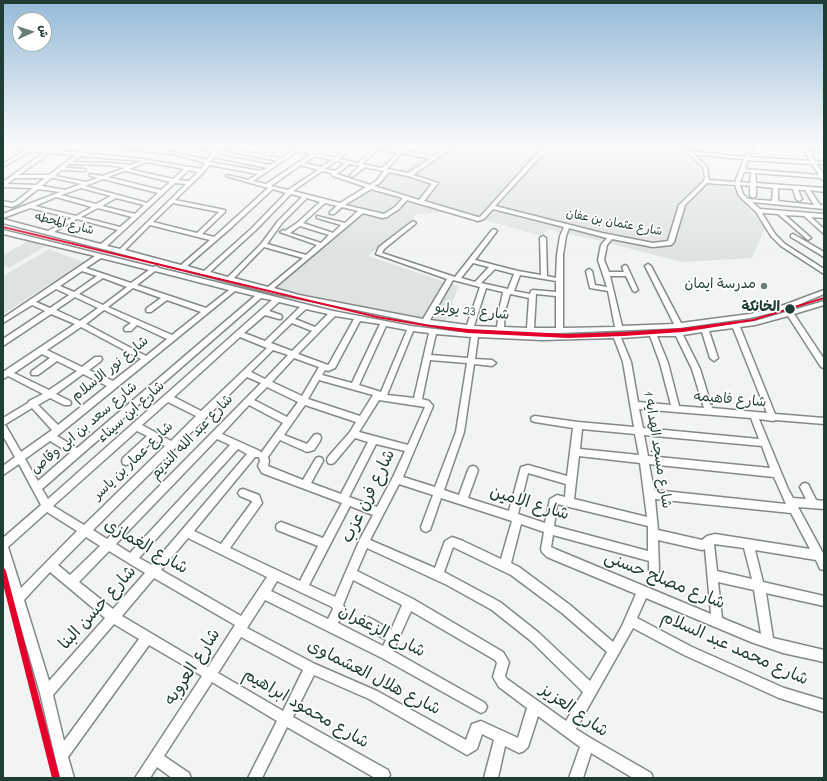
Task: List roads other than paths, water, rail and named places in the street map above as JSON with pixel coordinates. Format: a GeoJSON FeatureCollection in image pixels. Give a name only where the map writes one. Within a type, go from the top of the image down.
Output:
{"type":"FeatureCollection","features":[{"type":"Feature","properties":{"kind":"street"},"geometry":{"type":"LineString","coordinates":[[3,203],[14,205],[42,183]]}},
{"type":"Feature","properties":{"kind":"street"},"geometry":{"type":"LineString","coordinates":[[75,183],[115,196],[149,204]]}},
{"type":"Feature","properties":{"kind":"street"},"geometry":{"type":"LineString","coordinates":[[3,216],[91,183]]}},
{"type":"Feature","properties":{"kind":"street"},"geometry":{"type":"LineString","coordinates":[[127,183],[162,192]]}},
{"type":"Feature","properties":{"kind":"street"},"geometry":{"type":"LineString","coordinates":[[103,246],[171,183]]}},
{"type":"Feature","properties":{"kind":"street"},"geometry":{"type":"LineString","coordinates":[[120,251],[190,183]]}},
{"type":"Feature","properties":{"kind":"street"},"geometry":{"type":"LineString","coordinates":[[258,183],[384,216],[396,208],[406,198]]}},
{"type":"Feature","properties":{"kind":"street"},"geometry":{"type":"LineString","coordinates":[[198,234],[215,229],[275,183]]}},
{"type":"Feature","properties":{"kind":"street"},"geometry":{"type":"LineString","coordinates":[[205,273],[254,229],[290,192],[302,183]]}},
{"type":"Feature","properties":{"kind":"street"},"geometry":{"type":"LineString","coordinates":[[361,183],[480,219],[513,183]]}},
{"type":"Feature","properties":{"kind":"street"},"geometry":{"type":"LineString","coordinates":[[332,213],[371,187],[374,183]]}},
{"type":"Feature","properties":{"kind":"street"},"geometry":{"type":"LineString","coordinates":[[420,202],[433,187],[434,183]]}},
{"type":"Feature","properties":{"kind":"street","name":"شارع عثمان بن عفان"},"geometry":{"type":"LineString","coordinates":[[492,207],[610,237],[653,245],[669,244],[671,242],[682,205],[704,183]]}},
{"type":"Feature","properties":{"kind":"street"},"geometry":{"type":"LineString","coordinates":[[737,183],[738,191],[758,211],[777,239],[791,251],[824,272]]}},
{"type":"Feature","properties":{"kind":"street"},"geometry":{"type":"LineString","coordinates":[[744,183],[757,183]]}},
{"type":"Feature","properties":{"kind":"street"},"geometry":{"type":"LineString","coordinates":[[776,203],[777,183]]}},
{"type":"Feature","properties":{"kind":"street"},"geometry":{"type":"LineString","coordinates":[[783,183],[795,188],[824,190]]}},
{"type":"Feature","properties":{"kind":"street"},"geometry":{"type":"LineString","coordinates":[[753,184],[753,196]]}},
{"type":"Feature","properties":{"kind":"street"},"geometry":{"type":"LineString","coordinates":[[3,185],[38,187],[66,192]]}},
{"type":"Feature","properties":{"kind":"street"},"geometry":{"type":"LineString","coordinates":[[795,188],[799,199]]}},
{"type":"Feature","properties":{"kind":"street"},"geometry":{"type":"LineString","coordinates":[[806,188],[822,207]]}},
{"type":"Feature","properties":{"kind":"street"},"geometry":{"type":"LineString","coordinates":[[57,196],[136,216]]}},
{"type":"Feature","properties":{"kind":"street"},"geometry":{"type":"LineString","coordinates":[[49,232],[115,196]]}},
{"type":"Feature","properties":{"kind":"street"},"geometry":{"type":"LineString","coordinates":[[229,280],[263,245],[280,222],[306,196]]}},
{"type":"Feature","properties":{"kind":"street"},"geometry":{"type":"LineString","coordinates":[[746,200],[822,207]]}},
{"type":"Feature","properties":{"kind":"street"},"geometry":{"type":"LineString","coordinates":[[171,201],[223,211],[228,218]]}},
{"type":"Feature","properties":{"kind":"street"},"geometry":{"type":"LineString","coordinates":[[286,233],[299,224],[324,201]]}},
{"type":"Feature","properties":{"kind":"street"},"geometry":{"type":"LineString","coordinates":[[786,204],[793,214]]}},
{"type":"Feature","properties":{"kind":"street"},"geometry":{"type":"LineString","coordinates":[[30,206],[122,229]]}},
{"type":"Feature","properties":{"kind":"street"},"geometry":{"type":"LineString","coordinates":[[268,290],[362,211]]}},
{"type":"Feature","properties":{"kind":"street"},"geometry":{"type":"LineString","coordinates":[[758,211],[824,216]]}},
{"type":"Feature","properties":{"kind":"street"},"geometry":{"type":"LineString","coordinates":[[777,239],[793,236],[806,236],[780,213]]}},
{"type":"Feature","properties":{"kind":"street"},"geometry":{"type":"LineString","coordinates":[[806,215],[824,232]]}},
{"type":"Feature","properties":{"kind":"street"},"geometry":{"type":"LineString","coordinates":[[319,217],[346,225]]}},
{"type":"Feature","properties":{"kind":"street"},"geometry":{"type":"LineString","coordinates":[[215,229],[228,218]]}},
{"type":"Feature","properties":{"kind":"street"},"geometry":{"type":"LineString","coordinates":[[763,218],[786,218]]}},
{"type":"Feature","properties":{"kind":"street","name":"شارع المحطه"},"geometry":{"type":"LineString","coordinates":[[3,221],[120,251]]}},
{"type":"Feature","properties":{"kind":"street"},"geometry":{"type":"LineString","coordinates":[[149,223],[216,239]]}},
{"type":"Feature","properties":{"kind":"street"},"geometry":{"type":"LineString","coordinates":[[413,223],[381,248],[379,254],[454,278],[532,297]]}},
{"type":"Feature","properties":{"kind":"street"},"geometry":{"type":"LineString","coordinates":[[299,224],[334,235]]}},
{"type":"Feature","properties":{"kind":"street"},"geometry":{"type":"LineString","coordinates":[[816,225],[824,225]]}},
{"type":"Feature","properties":{"kind":"street"},"geometry":{"type":"LineString","coordinates":[[560,331],[560,248],[567,227]]}},
{"type":"Feature","properties":{"kind":"street"},"geometry":{"type":"LineString","coordinates":[[215,229],[216,239]]}},
{"type":"Feature","properties":{"kind":"street"},"geometry":{"type":"LineString","coordinates":[[275,230],[322,245]]}},
{"type":"Feature","properties":{"kind":"street"},"geometry":{"type":"LineString","coordinates":[[425,322],[454,278],[472,260],[494,231]]}},
{"type":"Feature","properties":{"kind":"street"},"geometry":{"type":"LineString","coordinates":[[5,234],[333,313],[433,331],[473,331],[528,338],[618,333],[653,335],[678,329],[705,330],[736,326],[790,314],[824,303]]}},
{"type":"Feature","properties":{"kind":"street"},"geometry":{"type":"LineString","coordinates":[[793,236],[824,255]]}},
{"type":"Feature","properties":{"kind":"street","name":"شارع مسجد الهدايه 1"},"geometry":{"type":"LineString","coordinates":[[610,237],[604,245],[601,260],[610,289],[618,333],[628,362],[634,405],[640,432],[653,523],[654,570]]}},
{"type":"Feature","properties":{"kind":"street"},"geometry":{"type":"LineString","coordinates":[[543,238],[544,277]]}},
{"type":"Feature","properties":{"kind":"street"},"geometry":{"type":"LineString","coordinates":[[182,267],[216,239]]}},
{"type":"Feature","properties":{"kind":"street"},"geometry":{"type":"LineString","coordinates":[[263,245],[308,257]]}},
{"type":"Feature","properties":{"kind":"street","name":"شارع 23 يوليو"},"geometry":{"type":"LineString","coordinates":[[120,251],[268,290],[333,305],[473,331],[500,330],[618,333],[678,329],[750,316],[786,307],[824,292]]}},
{"type":"Feature","properties":{"kind":"street"},"geometry":{"type":"LineString","coordinates":[[3,321],[100,256]]}},
{"type":"Feature","properties":{"kind":"street"},"geometry":{"type":"LineString","coordinates":[[472,260],[518,273],[559,280]]}},
{"type":"Feature","properties":{"kind":"street"},"geometry":{"type":"LineString","coordinates":[[6,375],[81,324],[163,262]]}},
{"type":"Feature","properties":{"kind":"street"},"geometry":{"type":"LineString","coordinates":[[476,284],[494,266]]}},
{"type":"Feature","properties":{"kind":"street"},"geometry":{"type":"LineString","coordinates":[[648,266],[696,369],[709,412]]}},
{"type":"Feature","properties":{"kind":"street"},"geometry":{"type":"LineString","coordinates":[[625,267],[634,290]]}},
{"type":"Feature","properties":{"kind":"street"},"geometry":{"type":"LineString","coordinates":[[81,269],[207,311]]}},
{"type":"Feature","properties":{"kind":"street"},"geometry":{"type":"LineString","coordinates":[[589,271],[592,287],[610,289]]}},
{"type":"Feature","properties":{"kind":"street"},"geometry":{"type":"LineString","coordinates":[[500,330],[502,311],[508,292],[518,273]]}},
{"type":"Feature","properties":{"kind":"street"},"geometry":{"type":"LineString","coordinates":[[606,274],[628,274]]}},
{"type":"Feature","properties":{"kind":"street"},"geometry":{"type":"LineString","coordinates":[[3,343],[102,276]]}},
{"type":"Feature","properties":{"kind":"street"},"geometry":{"type":"LineString","coordinates":[[55,286],[172,338]]}},
{"type":"Feature","properties":{"kind":"street"},"geometry":{"type":"LineString","coordinates":[[426,527],[459,436],[471,361],[473,331],[483,286]]}},
{"type":"Feature","properties":{"kind":"street","name":"شارع نور الاسلام"},"geometry":{"type":"LineString","coordinates":[[3,471],[58,430],[234,289]]}},
{"type":"Feature","properties":{"kind":"street"},"geometry":{"type":"LineString","coordinates":[[530,331],[533,292],[559,294]]}},
{"type":"Feature","properties":{"kind":"street","name":"شارع سعد بن ابى وقاص"},"geometry":{"type":"LineString","coordinates":[[36,488],[260,295]]}},
{"type":"Feature","properties":{"kind":"street"},"geometry":{"type":"LineString","coordinates":[[149,310],[166,297]]}},
{"type":"Feature","properties":{"kind":"street","name":"شارع ابن سيناء"},"geometry":{"type":"LineString","coordinates":[[3,546],[278,300]]}},
{"type":"Feature","properties":{"kind":"street"},"geometry":{"type":"LineString","coordinates":[[31,302],[81,324],[146,359]]}},
{"type":"Feature","properties":{"kind":"street","name":"شارع عمار بن ياسر"},"geometry":{"type":"LineString","coordinates":[[18,599],[84,531],[246,373],[290,320],[305,306]]}},
{"type":"Feature","properties":{"kind":"street"},"geometry":{"type":"LineString","coordinates":[[264,312],[279,317]]}},
{"type":"Feature","properties":{"kind":"street","name":"شارع عبد الله النديم"},"geometry":{"type":"LineString","coordinates":[[71,582],[216,435],[333,313]]}},
{"type":"Feature","properties":{"kind":"street"},"geometry":{"type":"LineString","coordinates":[[790,314],[824,365]]}},
{"type":"Feature","properties":{"kind":"street","name":"شارع حسن البنا"},"geometry":{"type":"LineString","coordinates":[[46,693],[187,533],[258,455],[278,436],[303,401],[317,377],[326,368],[332,366],[358,318]]}},
{"type":"Feature","properties":{"kind":"street"},"geometry":{"type":"LineString","coordinates":[[290,320],[316,330]]}},
{"type":"Feature","properties":{"kind":"street"},"geometry":{"type":"LineString","coordinates":[[128,329],[137,322]]}},
{"type":"Feature","properties":{"kind":"street"},"geometry":{"type":"LineString","coordinates":[[354,387],[384,323]]}},
{"type":"Feature","properties":{"kind":"street"},"geometry":{"type":"LineString","coordinates":[[736,326],[773,418]]}},
{"type":"Feature","properties":{"kind":"street"},"geometry":{"type":"LineString","coordinates":[[331,460],[353,434],[380,396],[411,328]]}},
{"type":"Feature","properties":{"kind":"street"},"geometry":{"type":"LineString","coordinates":[[705,330],[714,358]]}},
{"type":"Feature","properties":{"kind":"street"},"geometry":{"type":"LineString","coordinates":[[317,377],[380,396],[417,402],[433,331]]}},
{"type":"Feature","properties":{"kind":"street"},"geometry":{"type":"LineString","coordinates":[[239,334],[326,368]]}},
{"type":"Feature","properties":{"kind":"street"},"geometry":{"type":"LineString","coordinates":[[653,335],[664,363],[676,409]]}},
{"type":"Feature","properties":{"kind":"street"},"geometry":{"type":"LineString","coordinates":[[42,351],[113,385]]}},
{"type":"Feature","properties":{"kind":"street"},"geometry":{"type":"LineString","coordinates":[[427,357],[492,363]]}},
{"type":"Feature","properties":{"kind":"street"},"geometry":{"type":"LineString","coordinates":[[35,373],[56,358]]}},
{"type":"Feature","properties":{"kind":"street"},"geometry":{"type":"LineString","coordinates":[[3,422],[48,393],[56,390],[98,359]]}},
{"type":"Feature","properties":{"kind":"street"},"geometry":{"type":"LineString","coordinates":[[246,373],[303,401],[362,420]]}},
{"type":"Feature","properties":{"kind":"street"},"geometry":{"type":"LineString","coordinates":[[6,375],[67,403]]}},
{"type":"Feature","properties":{"kind":"street"},"geometry":{"type":"LineString","coordinates":[[168,398],[202,415]]}},
{"type":"Feature","properties":{"kind":"street"},"geometry":{"type":"LineString","coordinates":[[248,401],[288,422]]}},
{"type":"Feature","properties":{"kind":"street","name":"شارع فرن عزب"},"geometry":{"type":"LineString","coordinates":[[331,626],[339,608],[338,604],[364,542],[397,479],[429,408],[428,404],[417,402]]}},
{"type":"Feature","properties":{"kind":"street"},"geometry":{"type":"LineString","coordinates":[[32,404],[58,430]]}},
{"type":"Feature","properties":{"kind":"street","name":"شارع فاهيمه"},"geometry":{"type":"LineString","coordinates":[[634,405],[773,418],[824,421]]}},
{"type":"Feature","properties":{"kind":"street"},"geometry":{"type":"LineString","coordinates":[[754,416],[776,473],[792,506],[822,559]]}},
{"type":"Feature","properties":{"kind":"street"},"geometry":{"type":"LineString","coordinates":[[536,419],[640,432],[764,443]]}},
{"type":"Feature","properties":{"kind":"street"},"geometry":{"type":"LineString","coordinates":[[578,425],[571,481],[564,500],[653,523]]}},
{"type":"Feature","properties":{"kind":"street"},"geometry":{"type":"LineString","coordinates":[[136,426],[172,445]]}},
{"type":"Feature","properties":{"kind":"street","name":"شارع الغمازى"},"geometry":{"type":"LineString","coordinates":[[3,428],[47,506],[84,531],[241,627]]}},
{"type":"Feature","properties":{"kind":"street"},"geometry":{"type":"LineString","coordinates":[[353,434],[410,450]]}},
{"type":"Feature","properties":{"kind":"street"},"geometry":{"type":"LineString","coordinates":[[216,435],[258,455],[265,461],[263,468],[265,470],[380,512]]}},
{"type":"Feature","properties":{"kind":"street"},"geometry":{"type":"LineString","coordinates":[[50,436],[78,452]]}},
{"type":"Feature","properties":{"kind":"street"},"geometry":{"type":"LineString","coordinates":[[126,461],[153,436]]}},
{"type":"Feature","properties":{"kind":"street"},"geometry":{"type":"LineString","coordinates":[[278,436],[307,448],[311,447],[317,438]]}},
{"type":"Feature","properties":{"kind":"street"},"geometry":{"type":"LineString","coordinates":[[302,588],[325,544],[374,439]]}},
{"type":"Feature","properties":{"kind":"street"},"geometry":{"type":"LineString","coordinates":[[131,559],[236,445]]}},
{"type":"Feature","properties":{"kind":"street"},"geometry":{"type":"LineString","coordinates":[[575,452],[776,473]]}},
{"type":"Feature","properties":{"kind":"street"},"geometry":{"type":"LineString","coordinates":[[304,485],[319,461]]}},
{"type":"Feature","properties":{"kind":"street"},"geometry":{"type":"LineString","coordinates":[[462,501],[473,470]]}},
{"type":"Feature","properties":{"kind":"street"},"geometry":{"type":"LineString","coordinates":[[505,565],[524,470],[571,481]]}},
{"type":"Feature","properties":{"kind":"street","name":"شارع الامين"},"geometry":{"type":"LineString","coordinates":[[397,479],[549,529],[654,557]]}},
{"type":"Feature","properties":{"kind":"street"},"geometry":{"type":"LineString","coordinates":[[804,487],[813,504]]}},
{"type":"Feature","properties":{"kind":"street"},"geometry":{"type":"LineString","coordinates":[[223,550],[257,503],[256,498],[243,493]]}},
{"type":"Feature","properties":{"kind":"street"},"geometry":{"type":"LineString","coordinates":[[650,494],[792,506],[813,504],[824,505]]}},
{"type":"Feature","properties":{"kind":"street","name":"شارع مصلح حسنى"},"geometry":{"type":"LineString","coordinates":[[564,500],[553,502],[546,546],[548,551],[768,642],[807,653],[824,656]]}},
{"type":"Feature","properties":{"kind":"street"},"geometry":{"type":"LineString","coordinates":[[281,527],[325,544]]}},
{"type":"Feature","properties":{"kind":"street"},"geometry":{"type":"LineString","coordinates":[[187,533],[338,604]]}},
{"type":"Feature","properties":{"kind":"street"},"geometry":{"type":"LineString","coordinates":[[653,534],[702,545],[709,542],[711,539],[716,539],[822,559]]}},
{"type":"Feature","properties":{"kind":"street"},"geometry":{"type":"LineString","coordinates":[[364,542],[438,574],[496,606],[535,637],[590,690]]}},
{"type":"Feature","properties":{"kind":"street"},"geometry":{"type":"LineString","coordinates":[[438,574],[449,544],[455,542],[505,565],[566,609],[614,651]]}},
{"type":"Feature","properties":{"kind":"street"},"geometry":{"type":"LineString","coordinates":[[709,542],[717,621]]}},
{"type":"Feature","properties":{"kind":"street"},"geometry":{"type":"LineString","coordinates":[[748,544],[758,586],[768,642]]}},
{"type":"Feature","properties":{"kind":"street"},"geometry":{"type":"LineString","coordinates":[[3,546],[46,693],[67,778]]}},
{"type":"Feature","properties":{"kind":"street","name":"شارع محمود ابراهيم"},"geometry":{"type":"LineString","coordinates":[[50,565],[113,617],[383,775]]}},
{"type":"Feature","properties":{"kind":"street"},"geometry":{"type":"LineString","coordinates":[[351,573],[409,603],[386,654]]}},
{"type":"Feature","properties":{"kind":"street","name":"شارع العروبه"},"geometry":{"type":"LineString","coordinates":[[142,778],[264,594],[275,575]]}},
{"type":"Feature","properties":{"kind":"street"},"geometry":{"type":"LineString","coordinates":[[712,575],[824,601]]}},
{"type":"Feature","properties":{"kind":"street"},"geometry":{"type":"LineString","coordinates":[[568,731],[590,690],[631,621],[643,591]]}},
{"type":"Feature","properties":{"kind":"street","name":"شارع الزعفران"},"geometry":{"type":"LineString","coordinates":[[264,594],[386,654],[481,707]]}},
{"type":"Feature","properties":{"kind":"street","name":"شارع العزيز"},"geometry":{"type":"LineString","coordinates":[[409,603],[500,656],[503,662],[499,677],[500,681],[587,744],[646,778]]}},
{"type":"Feature","properties":{"kind":"street","name":"شارع محمد عبد السلام"},"geometry":{"type":"LineString","coordinates":[[631,621],[688,651],[783,694],[824,706]]}},
{"type":"Feature","properties":{"kind":"street"},"geometry":{"type":"LineString","coordinates":[[368,624],[393,638]]}},
{"type":"Feature","properties":{"kind":"street","name":"شارع هلال العشماوى"},"geometry":{"type":"LineString","coordinates":[[241,627],[311,668],[373,695],[468,748],[471,746],[479,727],[501,737]]}},
{"type":"Feature","properties":{"kind":"street"},"geometry":{"type":"LineString","coordinates":[[62,755],[147,637]]}},
{"type":"Feature","properties":{"kind":"street"},"geometry":{"type":"LineString","coordinates":[[255,778],[311,668]]}},
{"type":"Feature","properties":{"kind":"street"},"geometry":{"type":"LineString","coordinates":[[491,778],[501,737],[516,746],[522,745],[534,706]]}},
{"type":"Feature","properties":{"kind":"street"},"geometry":{"type":"LineString","coordinates":[[576,778],[587,744]]}},
{"type":"Feature","properties":{"kind":"street"},"geometry":{"type":"LineString","coordinates":[[156,758],[182,777]]}},
{"type":"Feature","properties":{"kind":"place","name":"مدرسة ايمان"},"geometry":{"type":"Point","coordinates":[764,286]}},
{"type":"Feature","properties":{"kind":"place","name":"الخانكة"},"geometry":{"type":"Point","coordinates":[790,309]}}]}
